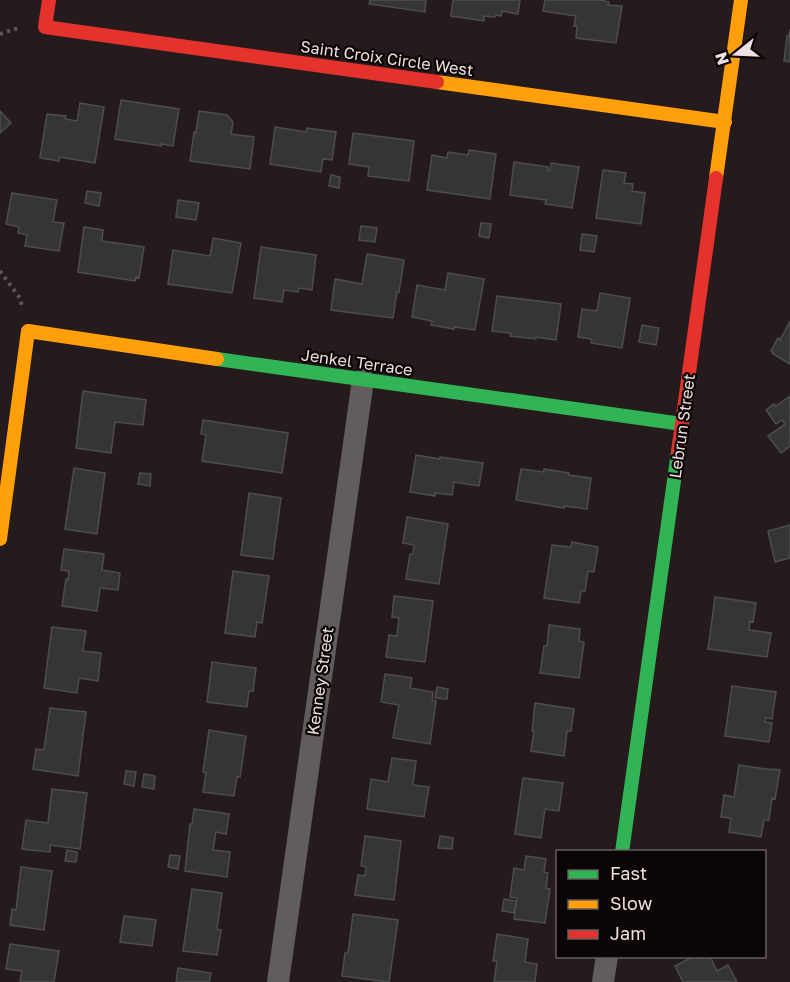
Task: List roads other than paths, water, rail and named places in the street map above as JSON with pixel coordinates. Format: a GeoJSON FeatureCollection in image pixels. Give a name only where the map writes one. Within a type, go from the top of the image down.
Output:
{"type":"FeatureCollection","features":[{"type":"Feature","properties":{"kind":"street","name":"Saint Croix Circle West"},"geometry":{"type":"LineString","coordinates":[[49,0],[45,27],[725,122]]}},
{"type":"Feature","properties":{"kind":"street","name":"Lebrun Street"},"geometry":{"type":"LineString","coordinates":[[622,850],[741,0]]}},
{"type":"Feature","properties":{"kind":"street","name":"Jenkel Terrace"},"geometry":{"type":"LineString","coordinates":[[0,539],[28,331],[682,424]]}},
{"type":"Feature","properties":{"kind":"street","name":"Kenney Street"},"geometry":{"type":"LineString","coordinates":[[278,982],[363,380]]}},
{"type":"Feature","properties":{"kind":"street"},"geometry":{"type":"LineString","coordinates":[[603,982],[607,958]]}}]}
